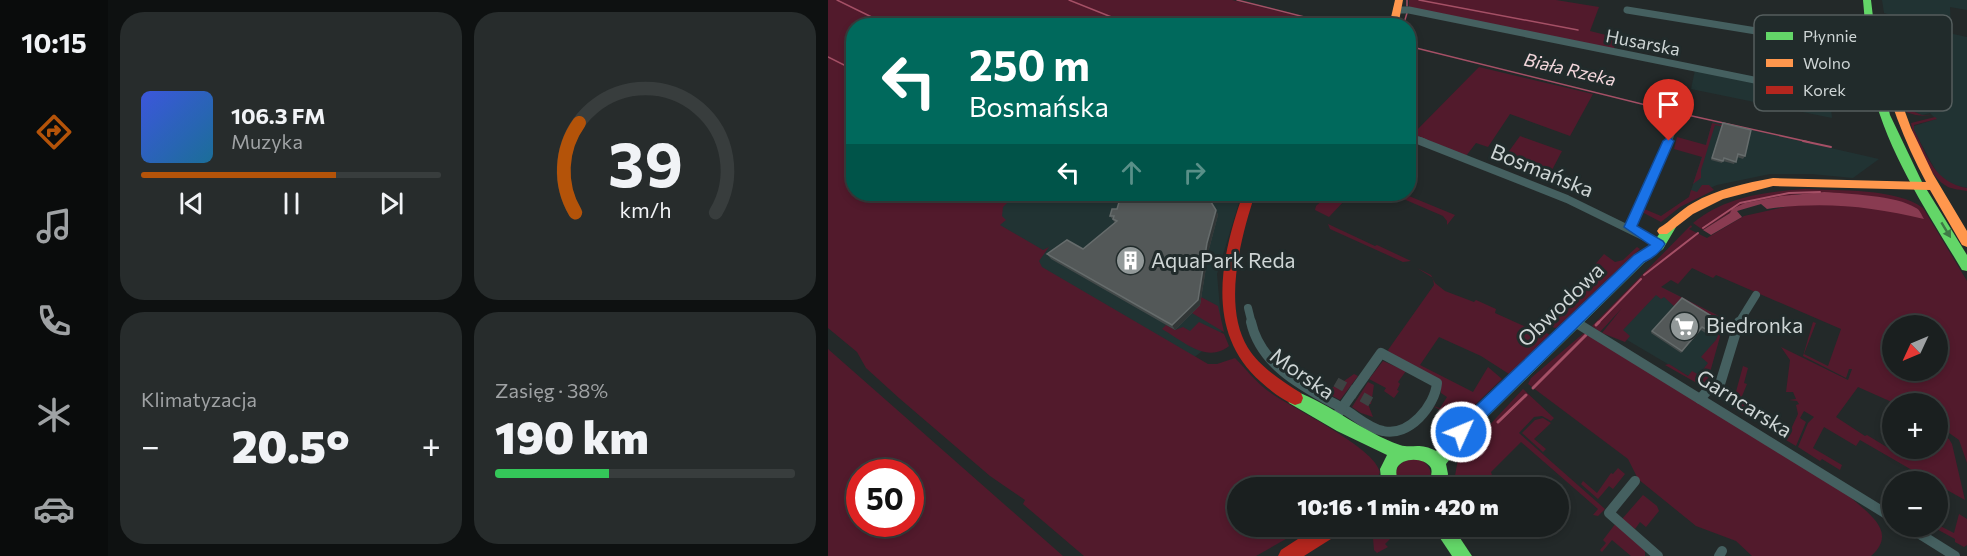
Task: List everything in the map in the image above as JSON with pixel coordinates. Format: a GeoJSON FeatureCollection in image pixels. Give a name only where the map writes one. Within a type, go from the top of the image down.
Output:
{"type":"FeatureCollection","features":[{"type":"Feature","properties":{"kind":"main road"},"geometry":{"type":"LineString","coordinates":[[1867,0],[1869,15]]}},
{"type":"Feature","properties":{"kind":"main road"},"geometry":{"type":"LineString","coordinates":[[1875,0],[1877,15]]}},
{"type":"Feature","properties":{"kind":"main road"},"geometry":{"type":"LineString","coordinates":[[1885,111],[1967,266]]}},
{"type":"Feature","properties":{"kind":"main road"},"geometry":{"type":"LineString","coordinates":[[1896,111],[1911,159]]}},
{"type":"Feature","properties":{"kind":"main road","name":"Obwodowa"},"geometry":{"type":"LineString","coordinates":[[1432,458],[1639,259],[1644,249],[1655,242],[1660,232],[1690,211],[1732,189],[1773,182],[1853,184],[1929,191]]}},
{"type":"Feature","properties":{"kind":"main road"},"geometry":{"type":"LineString","coordinates":[[1929,191],[1967,242]]}},
{"type":"Feature","properties":{"kind":"main road","name":"Morska"},"geometry":{"type":"LineString","coordinates":[[1247,201],[1238,228],[1228,292],[1228,314],[1235,338],[1251,364],[1265,378],[1358,436],[1400,453],[1409,450],[1432,458]]}},
{"type":"Feature","properties":{"kind":"main road","name":"Morska"},"geometry":{"type":"LineString","coordinates":[[1358,436],[1389,465]]}},
{"type":"Feature","properties":{"kind":"main road"},"geometry":{"type":"LineString","coordinates":[[1388,477],[1389,465],[1400,453]]}},
{"type":"Feature","properties":{"kind":"main road"},"geometry":{"type":"LineString","coordinates":[[1432,458],[1440,472],[1439,477]]}},
{"type":"Feature","properties":{"kind":"main road"},"geometry":{"type":"LineString","coordinates":[[1287,556],[1318,537]]}},
{"type":"Feature","properties":{"kind":"main road"},"geometry":{"type":"LineString","coordinates":[[1449,537],[1462,556]]}},
{"type":"Feature","properties":{"kind":"street","name":"Husarska"},"geometry":{"type":"LineString","coordinates":[[1398,5],[1409,10],[1754,80]]}},
{"type":"Feature","properties":{"kind":"street"},"geometry":{"type":"LineString","coordinates":[[1627,10],[1754,31]]}},
{"type":"Feature","properties":{"kind":"street"},"geometry":{"type":"LineString","coordinates":[[1630,227],[1649,182],[1661,162],[1677,118]]}},
{"type":"Feature","properties":{"kind":"street","name":"Bosmańska"},"geometry":{"type":"LineString","coordinates":[[1416,139],[1630,227],[1655,242]]}},
{"type":"Feature","properties":{"kind":"street"},"geometry":{"type":"LineString","coordinates":[[1700,399],[1708,390],[1720,384],[1735,328],[1740,316],[1756,295]]}},
{"type":"Feature","properties":{"kind":"street"},"geometry":{"type":"LineString","coordinates":[[1248,308],[1250,322],[1258,343],[1276,368],[1297,383],[1342,408],[1382,431],[1390,432],[1414,424],[1437,391],[1437,383],[1382,353],[1342,408],[1333,421]]}},
{"type":"Feature","properties":{"kind":"street","name":"Garncarska"},"geometry":{"type":"LineString","coordinates":[[1575,322],[1882,511]]}},
{"type":"Feature","properties":{"kind":"street"},"geometry":{"type":"LineString","coordinates":[[1635,481],[1609,513],[1654,554]]}},
{"type":"Feature","properties":{"kind":"street"},"geometry":{"type":"LineString","coordinates":[[1925,537],[1955,556]]}},
{"type":"Feature","properties":{"kind":"shaded area"},"geometry":{"type":"Polygon","coordinates":[[[828,0],[1232,0],[1305,18],[846,18],[846,201],[1009,201],[1003,207],[1002,216],[1006,220],[1000,225],[1043,250],[1049,247],[1039,261],[1042,267],[1208,364],[1217,364],[1235,358],[1268,391],[1348,439],[1363,451],[1380,472],[1378,477],[1227,477],[1227,537],[1289,537],[1256,556],[1084,556],[1023,504],[1025,500],[990,476],[899,398],[866,368],[857,352],[828,328],[828,0]]]}},
{"type":"Feature","properties":{"kind":"shaded area"},"geometry":{"type":"Polygon","coordinates":[[[1409,0],[1556,0],[1599,7],[1590,31],[1618,38],[1613,51],[1409,9],[1409,0]]]}},
{"type":"Feature","properties":{"kind":"shaded area"},"geometry":{"type":"Polygon","coordinates":[[[1882,0],[1967,0],[1967,10],[1950,7],[1950,15],[1884,13],[1882,0]]]}},
{"type":"Feature","properties":{"kind":"shaded area"},"geometry":{"type":"Polygon","coordinates":[[[1952,34],[1967,37],[1967,188],[1953,185],[1938,175],[1914,130],[1914,126],[1936,119],[1930,113],[1922,115],[1912,111],[1952,111],[1952,34]]]}},
{"type":"Feature","properties":{"kind":"shaded area"},"geometry":{"type":"Polygon","coordinates":[[[1479,67],[1593,94],[1570,136],[1510,114],[1488,147],[1476,143],[1466,156],[1416,135],[1416,131],[1479,67]]]}},
{"type":"Feature","properties":{"kind":"shaded area"},"geometry":{"type":"Polygon","coordinates":[[[1695,70],[1754,82],[1754,102],[1691,89],[1695,70]]]}},
{"type":"Feature","properties":{"kind":"shaded area"},"geometry":{"type":"Polygon","coordinates":[[[1798,111],[1831,111],[1832,118],[1798,111]]]}},
{"type":"Feature","properties":{"kind":"shaded area"},"geometry":{"type":"Polygon","coordinates":[[[1905,111],[1922,115],[1917,115],[1905,111]]]}},
{"type":"Feature","properties":{"kind":"shaded area"},"geometry":{"type":"Polygon","coordinates":[[[1935,117],[1937,119],[1914,125],[1914,130],[1928,159],[1939,174],[1956,185],[1967,188],[1967,191],[1950,188],[1941,182],[1929,168],[1915,140],[1911,123],[1935,117]]]}},
{"type":"Feature","properties":{"kind":"shaded area"},"geometry":{"type":"Polygon","coordinates":[[[1713,121],[1879,159],[1853,178],[1812,174],[1770,174],[1717,185],[1689,197],[1713,121]]]}},
{"type":"Feature","properties":{"kind":"shaded area"},"geometry":{"type":"Polygon","coordinates":[[[1712,123],[1749,132],[1715,125],[1701,170],[1701,178],[1693,184],[1702,157],[1674,149],[1677,137],[1706,145],[1712,123]]]}},
{"type":"Feature","properties":{"kind":"shaded area"},"geometry":{"type":"Polygon","coordinates":[[[1520,136],[1562,151],[1552,170],[1507,154],[1520,136]]]}},
{"type":"Feature","properties":{"kind":"shaded area"},"geometry":{"type":"Polygon","coordinates":[[[1702,185],[1709,185],[1714,190],[1680,207],[1661,222],[1640,211],[1642,208],[1661,216],[1689,197],[1691,190],[1697,192],[1702,185]]]}},
{"type":"Feature","properties":{"kind":"shaded area"},"geometry":{"type":"Polygon","coordinates":[[[1805,189],[1867,192],[1898,197],[1923,208],[1967,281],[1967,463],[1959,440],[1948,432],[1948,393],[1882,393],[1882,398],[1858,387],[1836,417],[1882,444],[1882,453],[1860,440],[1856,446],[1824,427],[1813,448],[1842,465],[1840,470],[1798,447],[1808,423],[1814,417],[1804,411],[1800,418],[1806,422],[1796,446],[1786,440],[1798,414],[1796,405],[1799,404],[1797,401],[1789,400],[1796,399],[1793,392],[1786,392],[1790,360],[1781,347],[1848,380],[1852,369],[1849,369],[1846,378],[1803,356],[1813,322],[1816,323],[1804,354],[1828,366],[1841,329],[1716,275],[1713,278],[1692,268],[1678,284],[1671,280],[1661,287],[1725,319],[1707,383],[1702,386],[1665,365],[1669,364],[1688,376],[1692,371],[1699,375],[1708,363],[1701,357],[1716,340],[1722,326],[1714,318],[1675,307],[1664,297],[1661,299],[1656,295],[1623,330],[1630,336],[1625,342],[1602,333],[1622,308],[1600,332],[1592,326],[1691,225],[1689,229],[1707,238],[1744,216],[1794,205],[1825,204],[1884,209],[1923,218],[1821,194],[1799,194],[1745,203],[1703,230],[1693,223],[1733,201],[1761,194],[1805,189]]]}},
{"type":"Feature","properties":{"kind":"shaded area"},"geometry":{"type":"Polygon","coordinates":[[[1824,192],[1897,200],[1917,209],[1924,219],[1846,206],[1807,205],[1767,209],[1761,204],[1737,211],[1742,217],[1711,235],[1703,230],[1730,213],[1732,209],[1745,203],[1781,196],[1824,192]]]}},
{"type":"Feature","properties":{"kind":"shaded area"},"geometry":{"type":"Polygon","coordinates":[[[1416,199],[1455,215],[1447,225],[1443,216],[1408,201],[1416,201],[1416,199]]]}},
{"type":"Feature","properties":{"kind":"shaded area"},"geometry":{"type":"Polygon","coordinates":[[[985,201],[1239,201],[1217,274],[1222,331],[1192,359],[957,217],[985,201]]]}},
{"type":"Feature","properties":{"kind":"shaded area"},"geometry":{"type":"Polygon","coordinates":[[[1321,201],[1344,201],[1329,217],[1315,210],[1321,201]]]}},
{"type":"Feature","properties":{"kind":"shaded area"},"geometry":{"type":"Polygon","coordinates":[[[1328,224],[1411,261],[1403,262],[1330,229],[1328,224]]]}},
{"type":"Feature","properties":{"kind":"shaded area"},"geometry":{"type":"Polygon","coordinates":[[[1637,247],[1640,249],[1560,327],[1555,328],[1544,324],[1548,324],[1554,317],[1552,315],[1604,254],[1615,262],[1623,260],[1637,247]]]}},
{"type":"Feature","properties":{"kind":"shaded area"},"geometry":{"type":"Polygon","coordinates":[[[1433,279],[1445,291],[1474,302],[1476,300],[1496,309],[1495,313],[1537,332],[1540,329],[1550,335],[1513,374],[1439,337],[1420,365],[1473,392],[1488,367],[1502,379],[1458,421],[1437,437],[1430,436],[1456,413],[1447,405],[1440,410],[1433,406],[1440,408],[1447,397],[1441,393],[1441,383],[1389,353],[1388,350],[1434,285],[1433,279]]]}},
{"type":"Feature","properties":{"kind":"shaded area"},"geometry":{"type":"Polygon","coordinates":[[[1661,287],[1725,319],[1707,382],[1700,383],[1617,334],[1661,287]]]}},
{"type":"Feature","properties":{"kind":"shaded area"},"geometry":{"type":"Polygon","coordinates":[[[1201,297],[1218,306],[1224,332],[1192,313],[1200,305],[1201,297]]]}},
{"type":"Feature","properties":{"kind":"shaded area"},"geometry":{"type":"Polygon","coordinates":[[[1199,322],[1224,334],[1229,346],[1221,351],[1204,352],[1162,329],[1166,325],[1175,330],[1183,327],[1190,331],[1199,322]]]}},
{"type":"Feature","properties":{"kind":"shaded area"},"geometry":{"type":"Polygon","coordinates":[[[1585,332],[1848,495],[1877,523],[1882,538],[1879,547],[1871,556],[1752,556],[1736,541],[1696,526],[1638,479],[1628,459],[1528,384],[1531,378],[1585,332]]]}},
{"type":"Feature","properties":{"kind":"shaded area"},"geometry":{"type":"Polygon","coordinates":[[[828,349],[1063,556],[828,556],[828,349]]]}},
{"type":"Feature","properties":{"kind":"shaded area"},"geometry":{"type":"Polygon","coordinates":[[[1383,361],[1406,371],[1398,382],[1400,384],[1397,390],[1399,391],[1394,398],[1384,391],[1386,388],[1369,379],[1383,361]]]}},
{"type":"Feature","properties":{"kind":"shaded area"},"geometry":{"type":"Polygon","coordinates":[[[1743,366],[1748,368],[1744,383],[1747,384],[1740,401],[1755,411],[1750,419],[1730,406],[1743,366]]]}},
{"type":"Feature","properties":{"kind":"shaded area"},"geometry":{"type":"Polygon","coordinates":[[[1354,374],[1358,376],[1340,400],[1321,390],[1337,386],[1354,374]]]}},
{"type":"Feature","properties":{"kind":"shaded area"},"geometry":{"type":"Polygon","coordinates":[[[1368,382],[1374,385],[1371,404],[1368,404],[1373,417],[1352,407],[1368,382]]]}},
{"type":"Feature","properties":{"kind":"shaded area"},"geometry":{"type":"Polygon","coordinates":[[[1523,389],[1554,418],[1551,421],[1542,416],[1534,417],[1519,433],[1569,477],[1561,477],[1521,442],[1491,472],[1492,475],[1486,477],[1455,477],[1458,459],[1523,389]]]}},
{"type":"Feature","properties":{"kind":"shaded area"},"geometry":{"type":"Polygon","coordinates":[[[1543,418],[1551,423],[1534,439],[1546,449],[1543,452],[1522,433],[1535,420],[1543,418]]]}},
{"type":"Feature","properties":{"kind":"shaded area"},"geometry":{"type":"Polygon","coordinates":[[[1949,439],[1965,500],[1948,491],[1948,471],[1914,471],[1893,459],[1948,459],[1949,439]]]}},
{"type":"Feature","properties":{"kind":"shaded area"},"geometry":{"type":"Polygon","coordinates":[[[1417,457],[1424,462],[1429,468],[1431,477],[1396,477],[1401,463],[1417,457]]]}},
{"type":"Feature","properties":{"kind":"shaded area"},"geometry":{"type":"Polygon","coordinates":[[[1618,468],[1625,474],[1613,489],[1609,486],[1598,499],[1581,484],[1583,481],[1597,493],[1611,473],[1613,474],[1618,468]]]}},
{"type":"Feature","properties":{"kind":"shaded area"},"geometry":{"type":"Polygon","coordinates":[[[1569,477],[1605,509],[1598,516],[1593,515],[1598,509],[1569,484],[1569,477]]]}},
{"type":"Feature","properties":{"kind":"shaded area"},"geometry":{"type":"Polygon","coordinates":[[[1643,495],[1657,506],[1659,511],[1646,527],[1640,522],[1635,529],[1622,519],[1643,495]]]}},
{"type":"Feature","properties":{"kind":"shaded area"},"geometry":{"type":"Polygon","coordinates":[[[1959,514],[1967,519],[1967,545],[1964,547],[1955,542],[1955,539],[1948,535],[1948,530],[1954,533],[1959,514]]]}},
{"type":"Feature","properties":{"kind":"shaded area"},"geometry":{"type":"Polygon","coordinates":[[[1616,523],[1645,549],[1645,556],[1631,556],[1612,540],[1602,552],[1600,550],[1606,543],[1603,540],[1616,523]]]}},
{"type":"Feature","properties":{"kind":"shaded area"},"geometry":{"type":"Polygon","coordinates":[[[1392,537],[1385,544],[1388,547],[1377,553],[1374,550],[1373,538],[1392,537]]]}},
{"type":"Feature","properties":{"kind":"building"},"geometry":{"type":"Polygon","coordinates":[[[1723,123],[1751,130],[1745,156],[1738,154],[1736,162],[1724,158],[1723,161],[1712,158],[1723,123]]]}},
{"type":"Feature","properties":{"kind":"building","name":"AquaPark Reda"},"geometry":{"type":"Polygon","coordinates":[[[1119,201],[1194,201],[1211,202],[1216,210],[1207,243],[1198,300],[1172,325],[1047,254],[1067,240],[1083,249],[1117,221],[1113,219],[1114,216],[1110,216],[1112,209],[1117,209],[1119,201]]]}},
{"type":"Feature","properties":{"kind":"building","name":"Biedronka"},"geometry":{"type":"Polygon","coordinates":[[[1682,298],[1718,320],[1709,331],[1702,327],[1682,351],[1652,331],[1682,298]]]}},
{"type":"Feature","properties":{"kind":"waterway"},"geometry":{"type":"LineString","coordinates":[[837,0],[874,18]]}},
{"type":"Feature","properties":{"kind":"waterway"},"geometry":{"type":"LineString","coordinates":[[1069,0],[1114,18]]}},
{"type":"Feature","properties":{"kind":"waterway","name":"Biała Rzeka"},"geometry":{"type":"LineString","coordinates":[[1237,0],[1308,18]]}},
{"type":"Feature","properties":{"kind":"waterway"},"geometry":{"type":"LineString","coordinates":[[1407,0],[1407,6]]}},
{"type":"Feature","properties":{"kind":"waterway"},"geometry":{"type":"LineString","coordinates":[[1419,0],[1578,30]]}},
{"type":"Feature","properties":{"kind":"waterway"},"geometry":{"type":"LineString","coordinates":[[1406,18],[1407,13]]}},
{"type":"Feature","properties":{"kind":"waterway","name":"Biała Rzeka"},"geometry":{"type":"LineString","coordinates":[[1416,48],[1674,112],[1809,142]]}},
{"type":"Feature","properties":{"kind":"waterway"},"geometry":{"type":"LineString","coordinates":[[828,57],[846,66]]}},
{"type":"Feature","properties":{"kind":"waterway","name":"Biała Rzeka"},"geometry":{"type":"LineString","coordinates":[[1803,141],[1831,147]]}},
{"type":"Feature","properties":{"kind":"waterway"},"geometry":{"type":"LineString","coordinates":[[1703,228],[1740,203],[1789,193],[1820,192]]}},
{"type":"Feature","properties":{"kind":"waterway"},"geometry":{"type":"LineString","coordinates":[[1644,275],[1698,233]]}},
{"type":"Feature","properties":{"kind":"waterway"},"geometry":{"type":"LineString","coordinates":[[1597,324],[1641,279]]}},
{"type":"Feature","properties":{"kind":"waterway"},"geometry":{"type":"LineString","coordinates":[[1533,388],[1586,335]]}},
{"type":"Feature","properties":{"kind":"waterway"},"geometry":{"type":"LineString","coordinates":[[1498,422],[1526,395]]}},
{"type":"Feature","properties":{"kind":"waterway"},"geometry":{"type":"LineString","coordinates":[[1468,455],[1489,431]]}},
{"type":"Feature","properties":{"kind":"tunnel"},"geometry":{"type":"LineString","coordinates":[[1336,382],[1371,402]]}},
{"type":"Feature","properties":{"kind":"traffic: fast"},"geometry":{"type":"LineString","coordinates":[[1867,0],[1869,15]]}},
{"type":"Feature","properties":{"kind":"traffic: fast"},"geometry":{"type":"LineString","coordinates":[[1884,111],[1904,160],[1967,266]]}},
{"type":"Feature","properties":{"kind":"traffic: fast"},"geometry":{"type":"LineString","coordinates":[[1437,463],[1461,432],[1639,259],[1658,246],[1670,227]]}},
{"type":"Feature","properties":{"kind":"traffic: fast"},"geometry":{"type":"LineString","coordinates":[[1295,398],[1343,426],[1400,453]]}},
{"type":"Feature","properties":{"kind":"traffic: fast"},"geometry":{"type":"LineString","coordinates":[[1388,477],[1388,469],[1392,461],[1407,452],[1426,454],[1433,458],[1438,465],[1439,477]]}},
{"type":"Feature","properties":{"kind":"traffic: fast"},"geometry":{"type":"LineString","coordinates":[[1449,537],[1463,556]]}},
{"type":"Feature","properties":{"kind":"traffic: slow"},"geometry":{"type":"LineString","coordinates":[[1395,18],[1399,0]]}},
{"type":"Feature","properties":{"kind":"traffic: slow"},"geometry":{"type":"LineString","coordinates":[[1899,111],[1940,197],[1967,242]]}},
{"type":"Feature","properties":{"kind":"traffic: slow"},"geometry":{"type":"LineString","coordinates":[[1663,231],[1689,211],[1709,200],[1740,189],[1773,182],[1928,186]]}},
{"type":"Feature","properties":{"kind":"traffic: jam"},"geometry":{"type":"LineString","coordinates":[[1247,201],[1233,252],[1229,295],[1230,316],[1235,335],[1248,359],[1267,378],[1295,398]]}},
{"type":"Feature","properties":{"kind":"traffic: jam"},"geometry":{"type":"LineString","coordinates":[[1287,556],[1318,537]]}},
{"type":"Feature","properties":{"kind":"place","name":"AquaPark Reda"},"geometry":{"type":"Point","coordinates":[1130,261]}},
{"type":"Feature","properties":{"kind":"place","name":"Biedronka"},"geometry":{"type":"Point","coordinates":[1685,326]}},
{"type":"Feature","properties":{"kind":"route"},"geometry":{"type":"LineString","coordinates":[[1461,432],[1639,259],[1659,244],[1630,227],[1669,141]]}}]}
